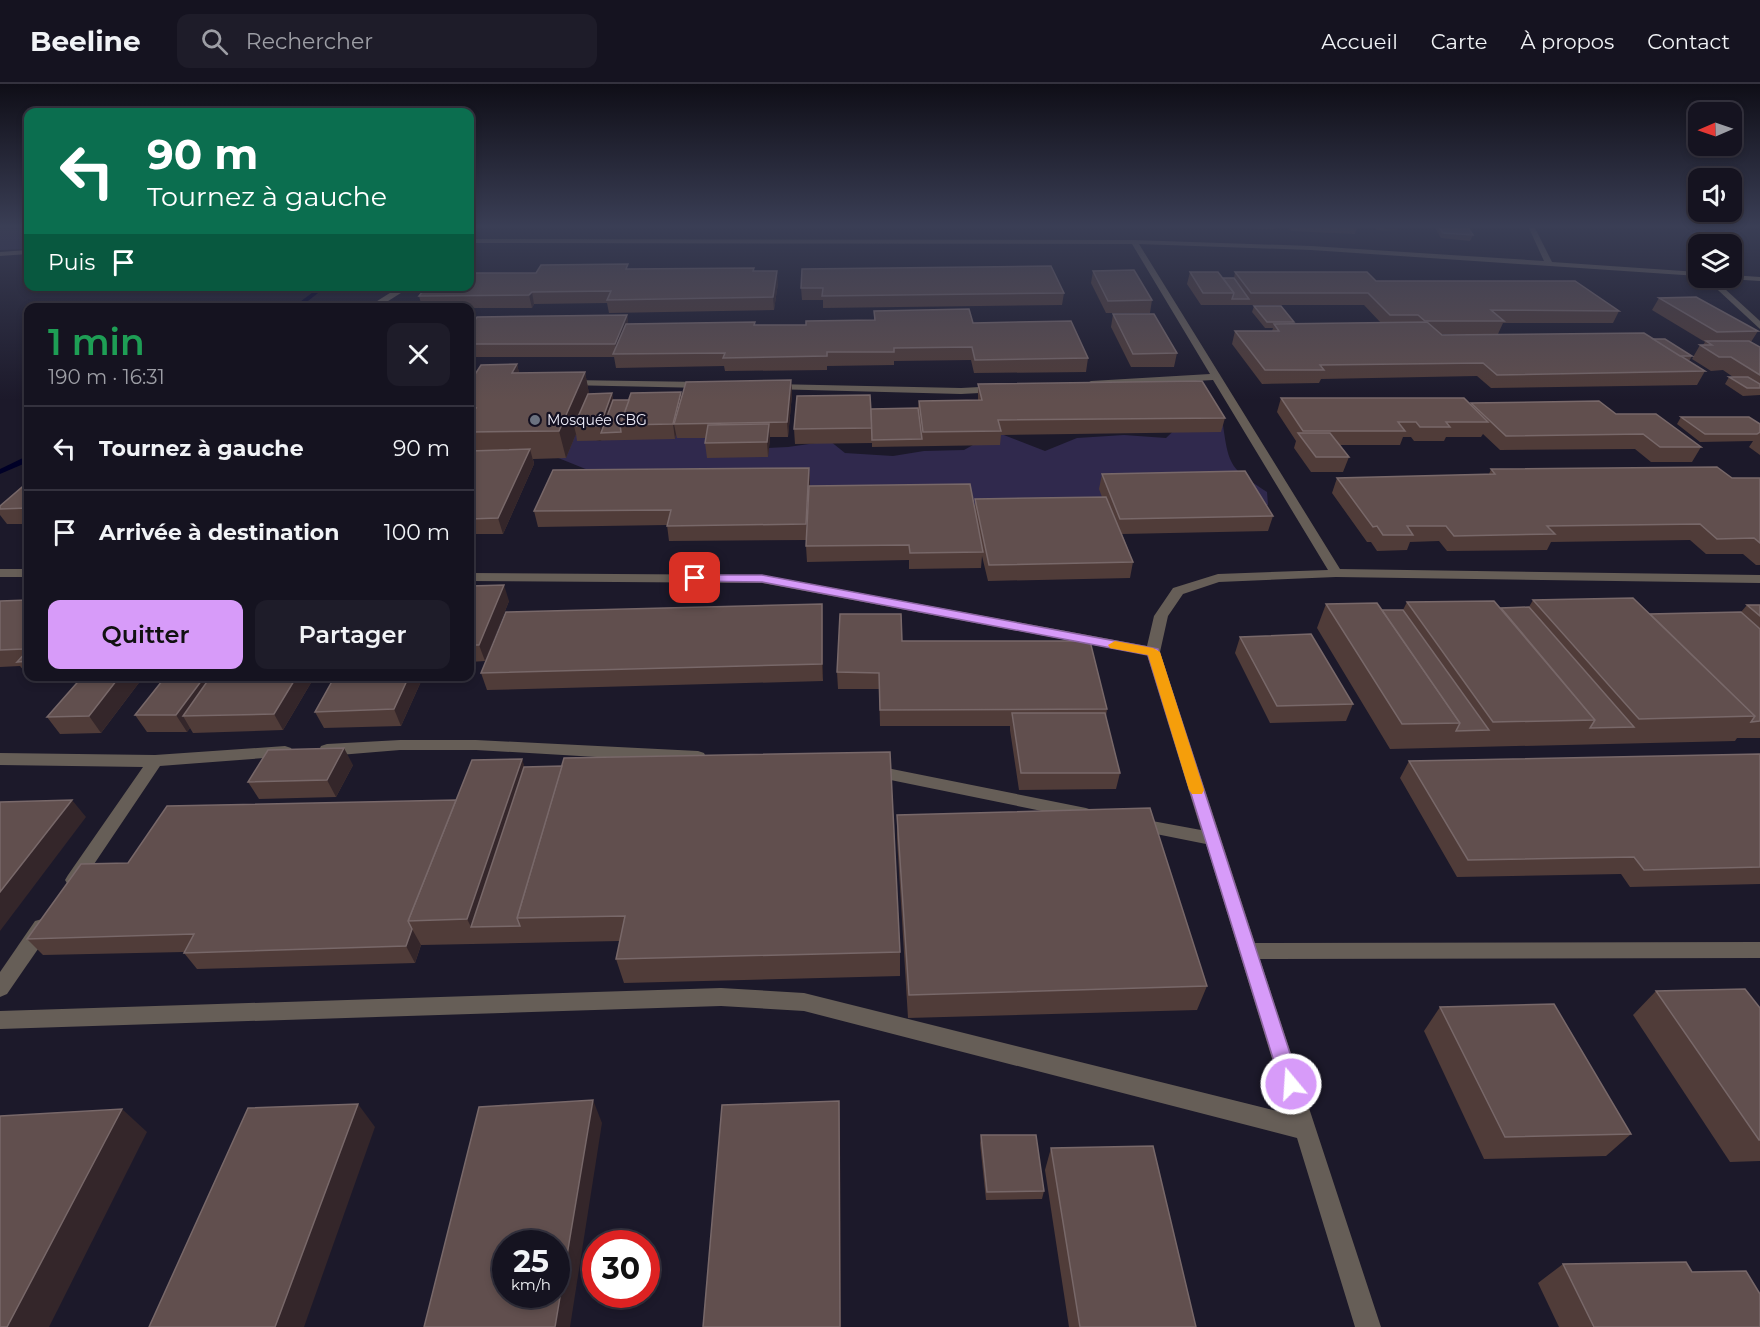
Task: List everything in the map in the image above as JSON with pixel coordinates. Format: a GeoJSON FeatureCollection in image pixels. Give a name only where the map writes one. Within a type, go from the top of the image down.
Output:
{"type":"FeatureCollection","features":[{"type":"Feature","properties":{"kind":"street"},"geometry":{"type":"LineString","coordinates":[[1160,284],[1336,573]]}},
{"type":"Feature","properties":{"kind":"street"},"geometry":{"type":"LineString","coordinates":[[1719,288],[1760,326]]}},
{"type":"Feature","properties":{"kind":"street"},"geometry":{"type":"LineString","coordinates":[[379,303],[399,291]]}},
{"type":"Feature","properties":{"kind":"street"},"geometry":{"type":"LineString","coordinates":[[1077,384],[1216,376]]}},
{"type":"Feature","properties":{"kind":"street"},"geometry":{"type":"LineString","coordinates":[[560,383],[709,385]]}},
{"type":"Feature","properties":{"kind":"street"},"geometry":{"type":"LineString","coordinates":[[767,387],[961,391],[1008,388]]}},
{"type":"Feature","properties":{"kind":"street"},"geometry":{"type":"LineString","coordinates":[[0,573],[24,573]]}},
{"type":"Feature","properties":{"kind":"street"},"geometry":{"type":"LineString","coordinates":[[1368,1327],[1153,652],[1161,616],[1178,591],[1218,578],[1336,573],[1760,579]]}},
{"type":"Feature","properties":{"kind":"street"},"geometry":{"type":"LineString","coordinates":[[474,577],[762,579],[1153,652]]}},
{"type":"Feature","properties":{"kind":"street"},"geometry":{"type":"LineString","coordinates":[[0,759],[155,761],[400,745],[476,745],[716,758]]}},
{"type":"Feature","properties":{"kind":"street"},"geometry":{"type":"LineString","coordinates":[[0,988],[155,761]]}},
{"type":"Feature","properties":{"kind":"street"},"geometry":{"type":"LineString","coordinates":[[851,768],[1212,839]]}},
{"type":"Feature","properties":{"kind":"street"},"geometry":{"type":"LineString","coordinates":[[1247,951],[1760,950]]}},
{"type":"Feature","properties":{"kind":"street"},"geometry":{"type":"LineString","coordinates":[[0,1020],[722,997],[804,1002],[1305,1129]]}},
{"type":"Feature","properties":{"kind":"shaded area"},"geometry":{"type":"Polygon","coordinates":[[[1187,418],[1223,425],[1230,459],[1239,472],[1267,492],[1268,505],[1169,516],[830,537],[796,531],[588,470],[546,453],[552,439],[576,435],[600,441],[624,428],[696,432],[712,439],[719,450],[788,447],[830,441],[845,453],[893,456],[924,451],[964,450],[996,432],[1045,451],[1077,438],[1124,435],[1166,438],[1187,418]]]}},
{"type":"Feature","properties":{"kind":"building"},"geometry":{"type":"Polygon","coordinates":[[[474,284],[775,284],[773,297],[607,300],[611,291],[532,292],[529,295],[419,296],[423,291],[474,291],[474,284]]]}},
{"type":"Feature","properties":{"kind":"building"},"geometry":{"type":"Polygon","coordinates":[[[801,284],[1060,284],[1064,293],[822,296],[823,288],[801,288],[801,284]]]}},
{"type":"Feature","properties":{"kind":"building"},"geometry":{"type":"Polygon","coordinates":[[[1100,284],[1142,284],[1152,300],[1108,301],[1100,284]]]}},
{"type":"Feature","properties":{"kind":"building"},"geometry":{"type":"Polygon","coordinates":[[[1197,284],[1227,284],[1234,293],[1203,293],[1197,284]]]}},
{"type":"Feature","properties":{"kind":"building"},"geometry":{"type":"Polygon","coordinates":[[[1227,284],[1238,284],[1249,299],[1232,299],[1234,293],[1227,284]]]}},
{"type":"Feature","properties":{"kind":"building"},"geometry":{"type":"Polygon","coordinates":[[[1244,284],[1579,284],[1619,311],[1491,310],[1504,321],[1425,321],[1418,315],[1390,315],[1368,293],[1251,293],[1244,284]]]}},
{"type":"Feature","properties":{"kind":"building"},"geometry":{"type":"Polygon","coordinates":[[[1696,297],[1758,331],[1717,332],[1659,298],[1696,297]]]}},
{"type":"Feature","properties":{"kind":"building"},"geometry":{"type":"Polygon","coordinates":[[[1254,306],[1281,306],[1294,322],[1267,322],[1254,306]]]}},
{"type":"Feature","properties":{"kind":"building"},"geometry":{"type":"Polygon","coordinates":[[[969,309],[973,323],[1071,321],[1088,358],[975,360],[972,347],[894,348],[894,352],[827,352],[827,356],[723,358],[725,353],[613,354],[626,324],[755,322],[754,325],[806,325],[806,321],[875,320],[874,311],[969,309]]]}},
{"type":"Feature","properties":{"kind":"building"},"geometry":{"type":"Polygon","coordinates":[[[1113,314],[1154,314],[1177,353],[1133,354],[1113,314]]]}},
{"type":"Feature","properties":{"kind":"building"},"geometry":{"type":"Polygon","coordinates":[[[627,315],[615,344],[474,344],[474,322],[477,317],[627,315]]]}},
{"type":"Feature","properties":{"kind":"building"},"geometry":{"type":"Polygon","coordinates":[[[1427,322],[1442,335],[1644,333],[1705,371],[1497,375],[1483,363],[1320,365],[1324,370],[1265,370],[1235,331],[1279,331],[1274,324],[1427,322]]]}},
{"type":"Feature","properties":{"kind":"building"},"geometry":{"type":"Polygon","coordinates":[[[1653,339],[1665,339],[1692,356],[1680,356],[1653,339]]]}},
{"type":"Feature","properties":{"kind":"building"},"geometry":{"type":"Polygon","coordinates":[[[1706,341],[1749,341],[1760,347],[1760,375],[1731,357],[1719,357],[1700,345],[1712,345],[1706,341]]]}},
{"type":"Feature","properties":{"kind":"building"},"geometry":{"type":"Polygon","coordinates":[[[517,364],[512,373],[585,372],[559,431],[474,432],[476,408],[474,408],[474,376],[481,365],[517,364]]]}},
{"type":"Feature","properties":{"kind":"building"},"geometry":{"type":"Polygon","coordinates":[[[1729,377],[1748,377],[1760,384],[1760,388],[1747,388],[1729,377]]]}},
{"type":"Feature","properties":{"kind":"building"},"geometry":{"type":"Polygon","coordinates":[[[791,380],[787,422],[674,424],[686,382],[791,380]]]}},
{"type":"Feature","properties":{"kind":"building"},"geometry":{"type":"Polygon","coordinates":[[[1202,381],[1225,418],[998,420],[1001,431],[923,432],[919,401],[982,400],[978,384],[1202,381]]]}},
{"type":"Feature","properties":{"kind":"building"},"geometry":{"type":"Polygon","coordinates":[[[681,392],[673,424],[620,425],[631,393],[681,392]]]}},
{"type":"Feature","properties":{"kind":"building"},"geometry":{"type":"Polygon","coordinates":[[[612,393],[600,426],[574,426],[588,394],[612,393]]]}},
{"type":"Feature","properties":{"kind":"building"},"geometry":{"type":"Polygon","coordinates":[[[870,395],[872,428],[794,429],[797,396],[870,395]]]}},
{"type":"Feature","properties":{"kind":"building"},"geometry":{"type":"Polygon","coordinates":[[[1281,398],[1464,398],[1488,422],[1446,422],[1450,427],[1420,427],[1416,422],[1398,422],[1405,431],[1303,431],[1281,398]]]}},
{"type":"Feature","properties":{"kind":"building"},"geometry":{"type":"Polygon","coordinates":[[[613,400],[629,400],[620,425],[621,432],[601,433],[613,400]]]}},
{"type":"Feature","properties":{"kind":"building"},"geometry":{"type":"Polygon","coordinates":[[[1599,401],[1616,414],[1656,414],[1701,447],[1660,447],[1643,434],[1506,436],[1471,403],[1599,401]]]}},
{"type":"Feature","properties":{"kind":"building"},"geometry":{"type":"Polygon","coordinates":[[[918,408],[922,439],[872,440],[871,409],[918,408]]]}},
{"type":"Feature","properties":{"kind":"building"},"geometry":{"type":"Polygon","coordinates":[[[1681,417],[1749,417],[1760,424],[1760,432],[1757,434],[1705,434],[1681,417]]]}},
{"type":"Feature","properties":{"kind":"building"},"geometry":{"type":"Polygon","coordinates":[[[769,424],[767,442],[705,443],[708,425],[769,424]]]}},
{"type":"Feature","properties":{"kind":"building"},"geometry":{"type":"Polygon","coordinates":[[[1298,433],[1330,433],[1349,457],[1316,457],[1298,433]]]}},
{"type":"Feature","properties":{"kind":"building"},"geometry":{"type":"Polygon","coordinates":[[[530,449],[498,518],[474,519],[474,451],[530,449]]]}},
{"type":"Feature","properties":{"kind":"building"},"geometry":{"type":"Polygon","coordinates":[[[1717,467],[1732,478],[1760,478],[1760,543],[1754,538],[1717,539],[1700,524],[1547,526],[1555,534],[1454,536],[1446,526],[1407,526],[1413,535],[1383,535],[1377,526],[1373,527],[1337,478],[1495,474],[1491,469],[1717,467]]]}},
{"type":"Feature","properties":{"kind":"building"},"geometry":{"type":"Polygon","coordinates":[[[809,468],[806,524],[667,526],[671,510],[534,511],[553,470],[809,468]]]}},
{"type":"Feature","properties":{"kind":"building"},"geometry":{"type":"Polygon","coordinates":[[[1245,471],[1273,516],[1120,519],[1102,474],[1245,471]]]}},
{"type":"Feature","properties":{"kind":"building"},"geometry":{"type":"Polygon","coordinates":[[[970,484],[983,552],[910,553],[909,545],[806,546],[809,486],[970,484]]]}},
{"type":"Feature","properties":{"kind":"building"},"geometry":{"type":"Polygon","coordinates":[[[24,485],[24,508],[0,509],[0,506],[24,485]]]}},
{"type":"Feature","properties":{"kind":"building"},"geometry":{"type":"Polygon","coordinates":[[[1106,497],[1133,562],[989,565],[975,499],[1106,497]]]}},
{"type":"Feature","properties":{"kind":"building"},"geometry":{"type":"Polygon","coordinates":[[[504,585],[479,645],[474,645],[474,586],[504,585]]]}},
{"type":"Feature","properties":{"kind":"building"},"geometry":{"type":"Polygon","coordinates":[[[1633,598],[1755,716],[1639,719],[1533,600],[1633,598]]]}},
{"type":"Feature","properties":{"kind":"building"},"geometry":{"type":"Polygon","coordinates":[[[24,600],[23,649],[0,650],[0,601],[24,600]]]}},
{"type":"Feature","properties":{"kind":"building"},"geometry":{"type":"Polygon","coordinates":[[[1494,601],[1595,720],[1493,722],[1407,602],[1494,601]]]}},
{"type":"Feature","properties":{"kind":"building"},"geometry":{"type":"Polygon","coordinates":[[[1377,603],[1460,723],[1402,724],[1326,604],[1377,603]]]}},
{"type":"Feature","properties":{"kind":"building"},"geometry":{"type":"Polygon","coordinates":[[[822,604],[822,664],[481,673],[506,612],[822,604]]]}},
{"type":"Feature","properties":{"kind":"building"},"geometry":{"type":"Polygon","coordinates":[[[1747,605],[1760,605],[1760,616],[1747,605]]]}},
{"type":"Feature","properties":{"kind":"building"},"geometry":{"type":"Polygon","coordinates":[[[1529,607],[1634,727],[1590,728],[1595,720],[1501,608],[1529,607]]]}},
{"type":"Feature","properties":{"kind":"building"},"geometry":{"type":"Polygon","coordinates":[[[1382,610],[1403,610],[1489,730],[1456,731],[1460,723],[1382,610]]]}},
{"type":"Feature","properties":{"kind":"building"},"geometry":{"type":"Polygon","coordinates":[[[1741,612],[1760,629],[1760,721],[1751,722],[1755,716],[1650,614],[1741,612]]]}},
{"type":"Feature","properties":{"kind":"building"},"geometry":{"type":"Polygon","coordinates":[[[840,614],[901,614],[902,641],[1090,641],[1107,709],[880,710],[879,673],[837,672],[840,614]]]}},
{"type":"Feature","properties":{"kind":"building"},"geometry":{"type":"Polygon","coordinates":[[[1311,634],[1353,704],[1277,706],[1240,637],[1311,634]]]}},
{"type":"Feature","properties":{"kind":"building"},"geometry":{"type":"Polygon","coordinates":[[[24,654],[24,661],[17,662],[24,654]]]}},
{"type":"Feature","properties":{"kind":"building"},"geometry":{"type":"Polygon","coordinates":[[[79,681],[116,681],[89,716],[47,717],[79,681]]]}},
{"type":"Feature","properties":{"kind":"building"},"geometry":{"type":"Polygon","coordinates":[[[162,681],[201,681],[176,715],[135,715],[162,681]]]}},
{"type":"Feature","properties":{"kind":"building"},"geometry":{"type":"Polygon","coordinates":[[[208,681],[294,681],[274,714],[183,716],[208,681]]]}},
{"type":"Feature","properties":{"kind":"building"},"geometry":{"type":"Polygon","coordinates":[[[332,681],[407,681],[394,709],[315,712],[332,681]]]}},
{"type":"Feature","properties":{"kind":"building"},"geometry":{"type":"Polygon","coordinates":[[[1012,713],[1105,713],[1120,773],[1021,773],[1012,713]]]}},
{"type":"Feature","properties":{"kind":"building"},"geometry":{"type":"Polygon","coordinates":[[[344,748],[327,780],[248,782],[268,750],[344,748]]]}},
{"type":"Feature","properties":{"kind":"building"},"geometry":{"type":"Polygon","coordinates":[[[890,752],[900,952],[616,959],[625,916],[517,918],[564,758],[890,752]]]}},
{"type":"Feature","properties":{"kind":"building"},"geometry":{"type":"Polygon","coordinates":[[[1760,754],[1760,867],[1644,870],[1634,857],[1468,860],[1409,761],[1760,754]]]}},
{"type":"Feature","properties":{"kind":"building"},"geometry":{"type":"Polygon","coordinates":[[[522,759],[467,919],[408,921],[472,760],[522,759]]]}},
{"type":"Feature","properties":{"kind":"building"},"geometry":{"type":"Polygon","coordinates":[[[562,766],[517,918],[520,926],[471,927],[524,767],[562,766]]]}},
{"type":"Feature","properties":{"kind":"building"},"geometry":{"type":"Polygon","coordinates":[[[72,800],[0,892],[0,802],[72,800]]]}},
{"type":"Feature","properties":{"kind":"building"},"geometry":{"type":"Polygon","coordinates":[[[456,800],[408,921],[412,929],[406,946],[184,953],[194,934],[27,939],[81,864],[128,863],[167,806],[456,800]]]}},
{"type":"Feature","properties":{"kind":"building"},"geometry":{"type":"Polygon","coordinates":[[[1150,808],[1207,986],[909,995],[897,815],[1150,808]]]}},
{"type":"Feature","properties":{"kind":"building"},"geometry":{"type":"Polygon","coordinates":[[[1745,989],[1760,1008],[1760,1140],[1656,991],[1745,989]]]}},
{"type":"Feature","properties":{"kind":"building"},"geometry":{"type":"Polygon","coordinates":[[[1554,1004],[1631,1134],[1505,1137],[1440,1007],[1554,1004]]]}},
{"type":"Feature","properties":{"kind":"building"},"geometry":{"type":"Polygon","coordinates":[[[593,1100],[570,1237],[570,1230],[492,1230],[492,1308],[558,1308],[555,1327],[424,1327],[479,1107],[593,1100]]]}},
{"type":"Feature","properties":{"kind":"building"},"geometry":{"type":"Polygon","coordinates":[[[839,1101],[840,1327],[703,1327],[722,1105],[839,1101]]]}},
{"type":"Feature","properties":{"kind":"building"},"geometry":{"type":"Polygon","coordinates":[[[358,1104],[275,1327],[149,1327],[248,1108],[358,1104]]]}},
{"type":"Feature","properties":{"kind":"building"},"geometry":{"type":"Polygon","coordinates":[[[122,1109],[7,1327],[0,1327],[0,1116],[122,1109]]]}},
{"type":"Feature","properties":{"kind":"building"},"geometry":{"type":"Polygon","coordinates":[[[981,1135],[1036,1135],[1044,1191],[987,1192],[981,1135]]]}},
{"type":"Feature","properties":{"kind":"building"},"geometry":{"type":"Polygon","coordinates":[[[1153,1146],[1196,1327],[1080,1327],[1051,1148],[1153,1146]]]}},
{"type":"Feature","properties":{"kind":"building"},"geometry":{"type":"Polygon","coordinates":[[[1686,1262],[1692,1272],[1746,1271],[1760,1294],[1760,1327],[1594,1327],[1563,1264],[1686,1262]]]}},
{"type":"Feature","properties":{"kind":"waterway"},"geometry":{"type":"LineString","coordinates":[[302,303],[318,291]]}},
{"type":"Feature","properties":{"kind":"waterway"},"geometry":{"type":"LineString","coordinates":[[0,472],[24,461]]}},
{"type":"Feature","properties":{"kind":"slow traffic"},"geometry":{"type":"LineString","coordinates":[[1115,645],[1153,652],[1197,790]]}},
{"type":"Feature","properties":{"kind":"place","name":"Mosquée CBG"},"geometry":{"type":"Point","coordinates":[535,420]}},
{"type":"Feature","properties":{"kind":"route"},"geometry":{"type":"LineString","coordinates":[[695,578],[762,579],[1153,652],[1291,1084]]}}]}
